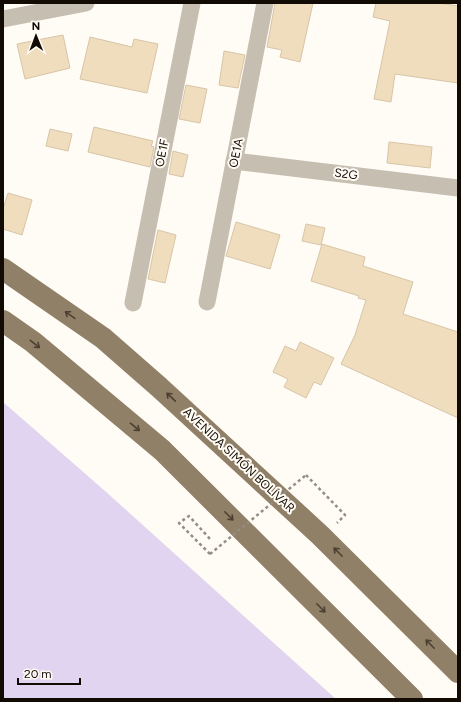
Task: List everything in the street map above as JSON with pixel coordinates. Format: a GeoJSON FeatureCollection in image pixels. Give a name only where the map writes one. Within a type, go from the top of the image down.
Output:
{"type":"FeatureCollection","features":[{"type":"Feature","properties":{"kind":"highway","name":"AVENIDA SIMÓN BOLÍVAR"},"geometry":{"type":"LineString","coordinates":[[3,269],[103,338],[159,386],[320,535],[458,672]]}},
{"type":"Feature","properties":{"kind":"highway"},"geometry":{"type":"LineString","coordinates":[[3,322],[33,342],[162,450],[412,699]]}},
{"type":"Feature","properties":{"kind":"street"},"geometry":{"type":"LineString","coordinates":[[3,19],[86,3]]}},
{"type":"Feature","properties":{"kind":"street","name":"OE1F"},"geometry":{"type":"LineString","coordinates":[[133,303],[192,3]]}},
{"type":"Feature","properties":{"kind":"street","name":"OE1A"},"geometry":{"type":"LineString","coordinates":[[207,302],[265,3]]}},
{"type":"Feature","properties":{"kind":"street","name":"S2G"},"geometry":{"type":"LineString","coordinates":[[234,160],[458,188]]}},
{"type":"Feature","properties":{"kind":"path"},"geometry":{"type":"LineString","coordinates":[[212,540],[189,516],[179,523],[210,554],[306,475],[345,515]]}},
{"type":"Feature","properties":{"kind":"shaded area"},"geometry":{"type":"Polygon","coordinates":[[[3,402],[105,491],[336,699],[3,699],[3,402]]]}},
{"type":"Feature","properties":{"kind":"building"},"geometry":{"type":"Polygon","coordinates":[[[275,3],[313,3],[300,62],[280,57],[282,50],[267,47],[275,3]]]}},
{"type":"Feature","properties":{"kind":"building"},"geometry":{"type":"Polygon","coordinates":[[[376,3],[439,3],[458,6],[458,83],[395,74],[391,102],[374,99],[390,21],[373,17],[376,3]]]}},
{"type":"Feature","properties":{"kind":"building"},"geometry":{"type":"Polygon","coordinates":[[[63,35],[70,68],[25,79],[17,44],[63,35]]]}},
{"type":"Feature","properties":{"kind":"building"},"geometry":{"type":"Polygon","coordinates":[[[90,37],[132,47],[134,39],[158,44],[147,93],[80,79],[90,37]]]}},
{"type":"Feature","properties":{"kind":"building"},"geometry":{"type":"Polygon","coordinates":[[[224,51],[245,55],[238,88],[219,85],[224,51]]]}},
{"type":"Feature","properties":{"kind":"building"},"geometry":{"type":"Polygon","coordinates":[[[186,85],[207,89],[200,123],[179,119],[186,85]]]}},
{"type":"Feature","properties":{"kind":"building"},"geometry":{"type":"Polygon","coordinates":[[[94,127],[153,141],[151,146],[154,147],[150,167],[88,152],[94,127]]]}},
{"type":"Feature","properties":{"kind":"building"},"geometry":{"type":"Polygon","coordinates":[[[50,129],[72,134],[68,151],[46,146],[50,129]]]}},
{"type":"Feature","properties":{"kind":"building"},"geometry":{"type":"Polygon","coordinates":[[[389,142],[432,147],[430,168],[387,163],[389,142]]]}},
{"type":"Feature","properties":{"kind":"building"},"geometry":{"type":"Polygon","coordinates":[[[173,151],[188,155],[183,177],[169,174],[173,151]]]}},
{"type":"Feature","properties":{"kind":"building"},"geometry":{"type":"Polygon","coordinates":[[[8,193],[32,200],[22,235],[3,229],[3,209],[8,193]]]}},
{"type":"Feature","properties":{"kind":"building"},"geometry":{"type":"Polygon","coordinates":[[[236,222],[280,235],[270,269],[226,256],[236,222]]]}},
{"type":"Feature","properties":{"kind":"building"},"geometry":{"type":"Polygon","coordinates":[[[306,224],[325,228],[321,245],[302,241],[306,224]]]}},
{"type":"Feature","properties":{"kind":"building"},"geometry":{"type":"Polygon","coordinates":[[[158,230],[176,235],[165,283],[148,279],[158,230]]]}},
{"type":"Feature","properties":{"kind":"building"},"geometry":{"type":"Polygon","coordinates":[[[322,244],[365,257],[363,266],[413,282],[403,314],[458,332],[458,418],[341,364],[355,335],[366,300],[358,298],[359,296],[311,281],[322,244]]]}},
{"type":"Feature","properties":{"kind":"building"},"geometry":{"type":"Polygon","coordinates":[[[300,342],[334,358],[321,385],[314,382],[306,398],[284,387],[288,379],[273,372],[285,346],[296,351],[300,342]]]}}]}
